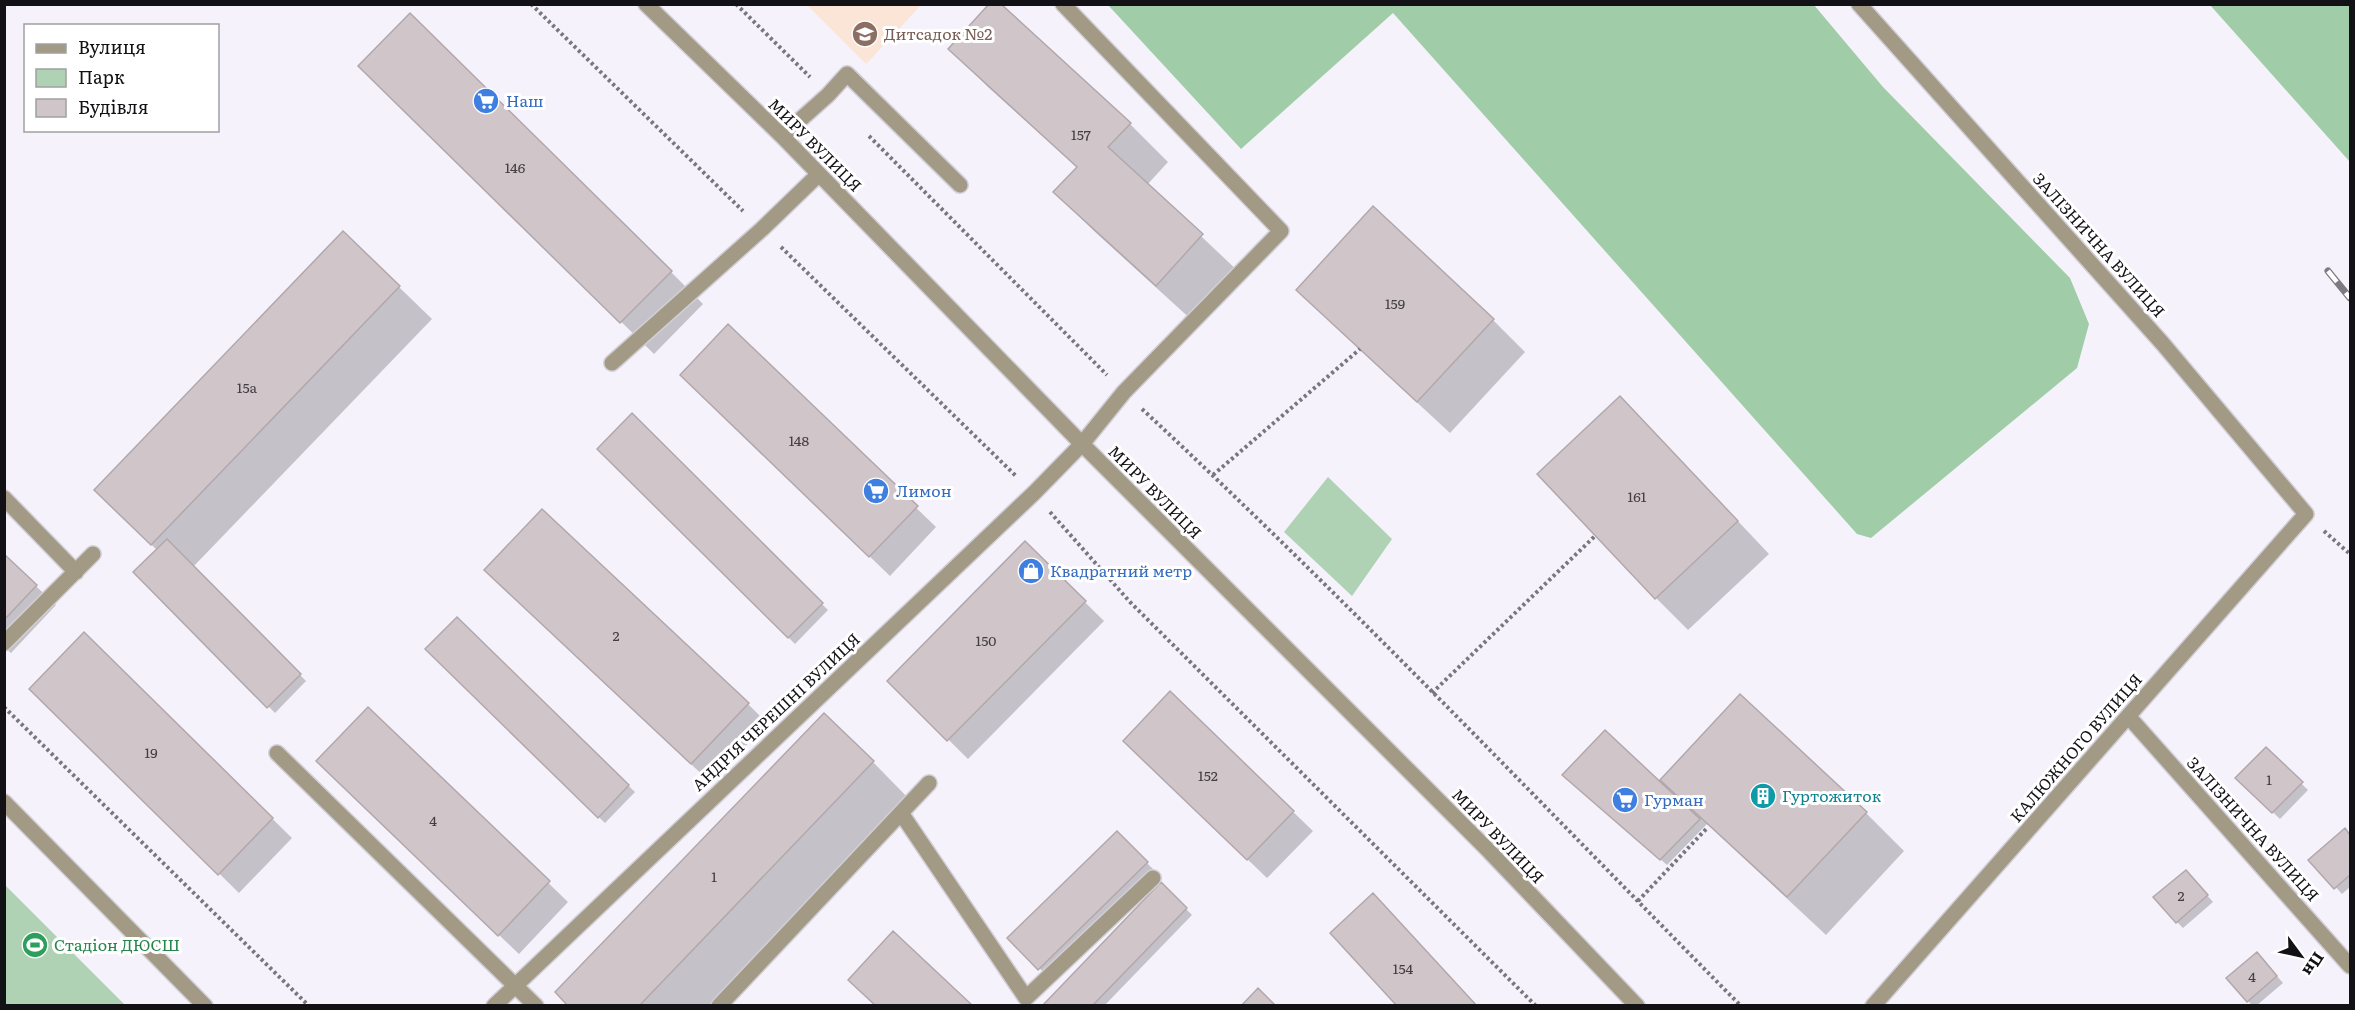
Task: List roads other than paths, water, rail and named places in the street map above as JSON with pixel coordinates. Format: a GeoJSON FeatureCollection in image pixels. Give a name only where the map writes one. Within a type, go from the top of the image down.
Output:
{"type":"FeatureCollection","features":[{"type":"Feature","properties":{"kind":"street","name":"МИРУ ВУЛИЦЯ"},"geometry":{"type":"LineString","coordinates":[[646,4],[782,136],[1082,444],[1481,843],[1637,1005]]}},
{"type":"Feature","properties":{"kind":"street","name":"АНДРІЯ ЧЕРЕШНІ ВУЛИЦЯ"},"geometry":{"type":"LineString","coordinates":[[494,1005],[1025,501],[1082,444],[1124,392],[1281,231],[1063,4]]}},
{"type":"Feature","properties":{"kind":"street","name":"ЗАЛІЗНИЧНА ВУЛИЦЯ"},"geometry":{"type":"LineString","coordinates":[[1859,4],[2163,344],[2306,514]]}},
{"type":"Feature","properties":{"kind":"street"},"geometry":{"type":"LineString","coordinates":[[782,136],[828,95],[847,74],[960,185]]}},
{"type":"Feature","properties":{"kind":"street"},"geometry":{"type":"LineString","coordinates":[[612,363],[762,229],[819,174]]}},
{"type":"Feature","properties":{"kind":"street"},"geometry":{"type":"LineString","coordinates":[[4,498],[76,572]]}},
{"type":"Feature","properties":{"kind":"street","name":"КАЛЮЖНОГО ВУЛИЦЯ"},"geometry":{"type":"LineString","coordinates":[[1873,1005],[2306,514]]}},
{"type":"Feature","properties":{"kind":"street"},"geometry":{"type":"LineString","coordinates":[[4,643],[93,554]]}},
{"type":"Feature","properties":{"kind":"street","name":"ЗАЛІЗНИЧНА ВУЛИЦЯ"},"geometry":{"type":"LineString","coordinates":[[2128,716],[2350,966]]}},
{"type":"Feature","properties":{"kind":"street"},"geometry":{"type":"LineString","coordinates":[[277,753],[536,1005]]}},
{"type":"Feature","properties":{"kind":"street"},"geometry":{"type":"LineString","coordinates":[[720,1005],[929,783]]}},
{"type":"Feature","properties":{"kind":"street"},"geometry":{"type":"LineString","coordinates":[[4,802],[205,1005]]}},
{"type":"Feature","properties":{"kind":"street"},"geometry":{"type":"LineString","coordinates":[[902,813],[1026,998],[1153,878]]}},
{"type":"Feature","properties":{"kind":"railway"},"geometry":{"type":"LineString","coordinates":[[2328,271],[2350,298]]}},
{"type":"Feature","properties":{"kind":"place","name":"Дитсадок №2"},"geometry":{"type":"Point","coordinates":[865,34]}},
{"type":"Feature","properties":{"kind":"place","name":"Наш"},"geometry":{"type":"Point","coordinates":[486,101]}},
{"type":"Feature","properties":{"kind":"place","name":"Лимон"},"geometry":{"type":"Point","coordinates":[876,491]}},
{"type":"Feature","properties":{"kind":"place","name":"Квадратний метр"},"geometry":{"type":"Point","coordinates":[1031,571]}},
{"type":"Feature","properties":{"kind":"place","name":"Гуртожиток"},"geometry":{"type":"Point","coordinates":[1763,796]}},
{"type":"Feature","properties":{"kind":"place","name":"Гурман"},"geometry":{"type":"Point","coordinates":[1625,800]}},
{"type":"Feature","properties":{"kind":"place","name":"Стадіон ДЮСШ"},"geometry":{"type":"Point","coordinates":[35,945]}}]}
